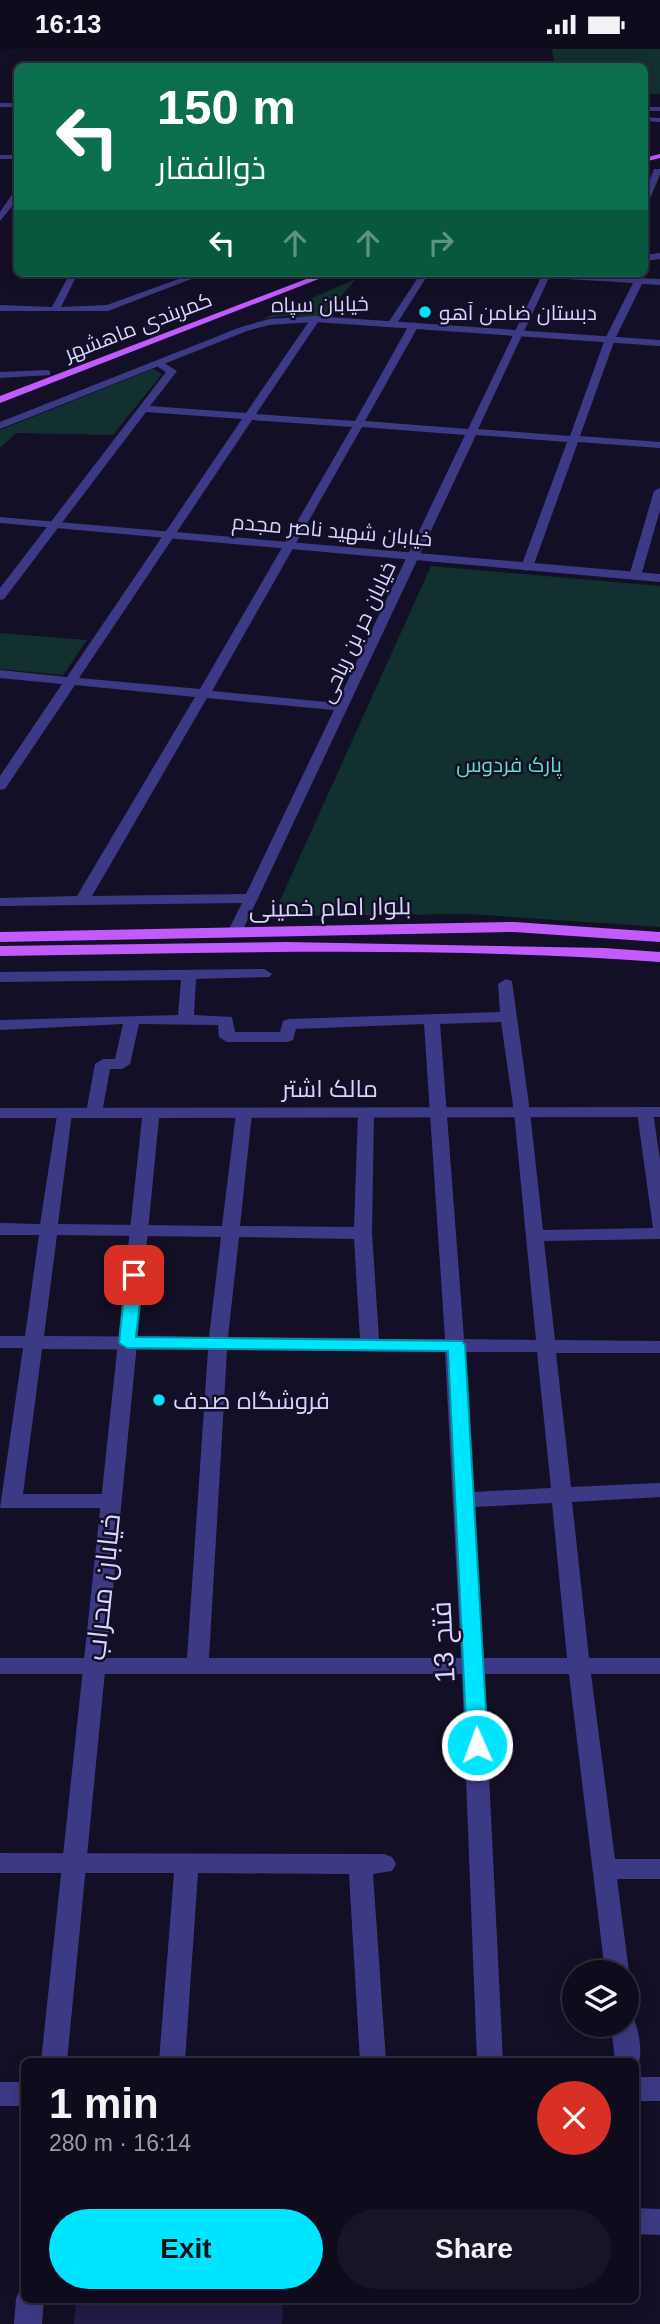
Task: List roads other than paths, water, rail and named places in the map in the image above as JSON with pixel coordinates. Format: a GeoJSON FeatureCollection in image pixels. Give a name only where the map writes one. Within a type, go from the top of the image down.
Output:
{"type":"FeatureCollection","features":[{"type":"Feature","properties":{"kind":"main road","name":"کمربندی ماهشهر"},"geometry":{"type":"LineString","coordinates":[[4,389],[298,277]]}},
{"type":"Feature","properties":{"kind":"main road","name":"کمربندی ماهشهر"},"geometry":{"type":"LineString","coordinates":[[0,400],[320,277]]}},
{"type":"Feature","properties":{"kind":"main road","name":"بلوار امام خمینی"},"geometry":{"type":"LineString","coordinates":[[0,937],[468,927],[514,927],[660,937]]}},
{"type":"Feature","properties":{"kind":"main road"},"geometry":{"type":"LineString","coordinates":[[467,951],[476,940],[474,932],[468,927]]}},
{"type":"Feature","properties":{"kind":"main road"},"geometry":{"type":"LineString","coordinates":[[514,927],[509,940],[521,952]]}},
{"type":"Feature","properties":{"kind":"main road","name":"بلوار امام خمینی"},"geometry":{"type":"LineString","coordinates":[[0,951],[286,947],[604,953],[660,957]]}},
{"type":"Feature","properties":{"kind":"street"},"geometry":{"type":"LineString","coordinates":[[648,195],[658,171]]}},
{"type":"Feature","properties":{"kind":"street"},"geometry":{"type":"LineString","coordinates":[[0,218],[14,198]]}},
{"type":"Feature","properties":{"kind":"street"},"geometry":{"type":"LineString","coordinates":[[55,310],[72,277]]}},
{"type":"Feature","properties":{"kind":"street"},"geometry":{"type":"LineString","coordinates":[[0,308],[108,308],[185,277]]}},
{"type":"Feature","properties":{"kind":"street"},"geometry":{"type":"LineString","coordinates":[[393,323],[422,277]]}},
{"type":"Feature","properties":{"kind":"street","name":"خیابان حر بن ریاحی"},"geometry":{"type":"LineString","coordinates":[[236,932],[472,432],[548,277]]}},
{"type":"Feature","properties":{"kind":"street"},"geometry":{"type":"LineString","coordinates":[[588,277],[660,282]]}},
{"type":"Feature","properties":{"kind":"street"},"geometry":{"type":"LineString","coordinates":[[527,566],[610,339],[639,281]]}},
{"type":"Feature","properties":{"kind":"street"},"geometry":{"type":"LineString","coordinates":[[0,786],[315,319]]}},
{"type":"Feature","properties":{"kind":"street","name":"خیابان سپاه"},"geometry":{"type":"LineString","coordinates":[[0,426],[256,325],[284,320],[393,323],[660,343]]}},
{"type":"Feature","properties":{"kind":"street"},"geometry":{"type":"LineString","coordinates":[[82,901],[290,546],[415,325]]}},
{"type":"Feature","properties":{"kind":"street"},"geometry":{"type":"LineString","coordinates":[[0,596],[172,371],[158,363]]}},
{"type":"Feature","properties":{"kind":"street"},"geometry":{"type":"LineString","coordinates":[[0,377],[46,373]]}},
{"type":"Feature","properties":{"kind":"street"},"geometry":{"type":"LineString","coordinates":[[0,377],[5,380],[4,389]]}},
{"type":"Feature","properties":{"kind":"street"},"geometry":{"type":"LineString","coordinates":[[143,408],[660,445]]}},
{"type":"Feature","properties":{"kind":"street"},"geometry":{"type":"LineString","coordinates":[[635,576],[660,491]]}},
{"type":"Feature","properties":{"kind":"street","name":"خیابان شهید ناصر مجدم"},"geometry":{"type":"LineString","coordinates":[[0,520],[660,578]]}},
{"type":"Feature","properties":{"kind":"street"},"geometry":{"type":"LineString","coordinates":[[0,674],[342,707]]}},
{"type":"Feature","properties":{"kind":"street"},"geometry":{"type":"LineString","coordinates":[[0,902],[252,898]]}},
{"type":"Feature","properties":{"kind":"street"},"geometry":{"type":"LineString","coordinates":[[0,977],[264,974]]}},
{"type":"Feature","properties":{"kind":"street"},"geometry":{"type":"LineString","coordinates":[[186,1020],[189,975]]}},
{"type":"Feature","properties":{"kind":"street"},"geometry":{"type":"LineString","coordinates":[[506,984],[508,1017],[522,1112],[579,1666],[615,1960]]}},
{"type":"Feature","properties":{"kind":"street"},"geometry":{"type":"LineString","coordinates":[[0,1025],[132,1019],[226,1020],[227,1037],[287,1037],[289,1024],[508,1017]]}},
{"type":"Feature","properties":{"kind":"street"},"geometry":{"type":"LineString","coordinates":[[94,1113],[103,1064],[122,1063],[132,1019]]}},
{"type":"Feature","properties":{"kind":"street","name":"فتح 13"},"geometry":{"type":"LineString","coordinates":[[432,1020],[465,1500],[490,2058]]}},
{"type":"Feature","properties":{"kind":"street"},"geometry":{"type":"LineString","coordinates":[[366,1112],[363,1233],[370,1345]]}},
{"type":"Feature","properties":{"kind":"street"},"geometry":{"type":"LineString","coordinates":[[652,1112],[660,1225]]}},
{"type":"Feature","properties":{"kind":"street","name":"مالک اشتر"},"geometry":{"type":"LineString","coordinates":[[0,1113],[652,1112]]}},
{"type":"Feature","properties":{"kind":"street"},"geometry":{"type":"LineString","coordinates":[[64,1113],[34,1342],[6,1501],[111,1501]]}},
{"type":"Feature","properties":{"kind":"street","name":"خیابان محراب"},"geometry":{"type":"LineString","coordinates":[[54,2058],[151,1113]]}},
{"type":"Feature","properties":{"kind":"street"},"geometry":{"type":"LineString","coordinates":[[197,1666],[218,1343],[243,1113]]}},
{"type":"Feature","properties":{"kind":"street"},"geometry":{"type":"LineString","coordinates":[[0,1229],[363,1233]]}},
{"type":"Feature","properties":{"kind":"street"},"geometry":{"type":"LineString","coordinates":[[535,1236],[660,1233]]}},
{"type":"Feature","properties":{"kind":"street"},"geometry":{"type":"LineString","coordinates":[[0,1342],[660,1347]]}},
{"type":"Feature","properties":{"kind":"street"},"geometry":{"type":"LineString","coordinates":[[465,1500],[660,1490]]}},
{"type":"Feature","properties":{"kind":"street"},"geometry":{"type":"LineString","coordinates":[[0,1666],[660,1666]]}},
{"type":"Feature","properties":{"kind":"street"},"geometry":{"type":"LineString","coordinates":[[0,1863],[372,1864],[373,2058]]}},
{"type":"Feature","properties":{"kind":"street"},"geometry":{"type":"LineString","coordinates":[[172,2058],[187,1864]]}},
{"type":"Feature","properties":{"kind":"street"},"geometry":{"type":"LineString","coordinates":[[604,1870],[660,1869]]}},
{"type":"Feature","properties":{"kind":"street"},"geometry":{"type":"LineString","coordinates":[[625,2037],[628,2058]]}},
{"type":"Feature","properties":{"kind":"street"},"geometry":{"type":"LineString","coordinates":[[639,2089],[660,2089]]}},
{"type":"Feature","properties":{"kind":"street"},"geometry":{"type":"LineString","coordinates":[[0,2094],[21,2094]]}},
{"type":"Feature","properties":{"kind":"street"},"geometry":{"type":"LineString","coordinates":[[639,2221],[660,2222]]}},
{"type":"Feature","properties":{"kind":"street"},"geometry":{"type":"LineString","coordinates":[[28,2324],[30,2303]]}},
{"type":"Feature","properties":{"kind":"place","name":"دبستان ضامن آهو"},"geometry":{"type":"Point","coordinates":[425,312]}},
{"type":"Feature","properties":{"kind":"place","name":"فروشگاه صدف"},"geometry":{"type":"Point","coordinates":[159,1400]}},
{"type":"Feature","properties":{"kind":"park label","name":"پارک فردوس"},"geometry":{"type":"Point","coordinates":[509,764]}}]}
